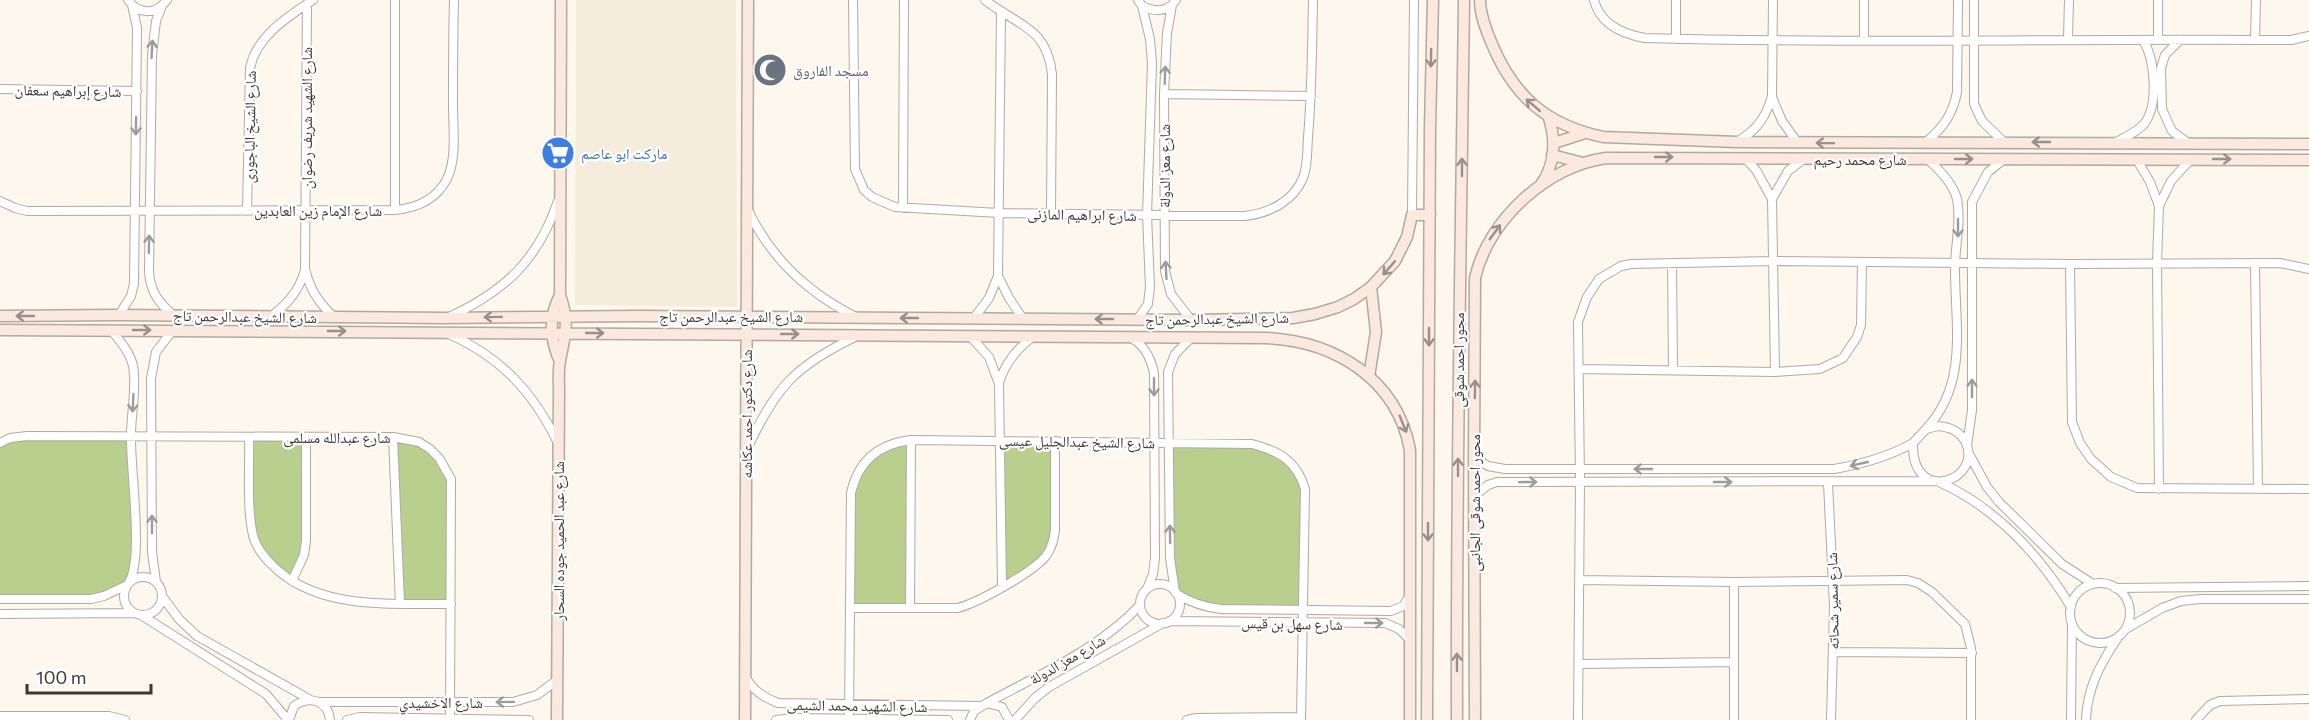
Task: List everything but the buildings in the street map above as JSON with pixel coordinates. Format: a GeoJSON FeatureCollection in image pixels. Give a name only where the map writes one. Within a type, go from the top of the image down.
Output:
{"type":"FeatureCollection","features":[{"type":"Feature","properties":{"kind":"street"},"geometry":{"type":"LineString","coordinates":[[395,0],[395,210]]}},
{"type":"Feature","properties":{"kind":"street","name":"شارع الإمام زين العابدين"},"geometry":{"type":"LineString","coordinates":[[0,201],[27,211],[395,210],[421,205],[432,198],[448,177],[452,163],[454,0]]}},
{"type":"Feature","properties":{"kind":"street","name":"شارع عبد الحميد جوده السحار"},"geometry":{"type":"LineString","coordinates":[[556,720],[560,362],[567,332],[566,316],[560,295],[561,0]]}},
{"type":"Feature","properties":{"kind":"street","name":"شارع دكتور احمد عكاشه"},"geometry":{"type":"LineString","coordinates":[[745,720],[748,0]]}},
{"type":"Feature","properties":{"kind":"street","name":"شارع ابراهيم المازنى"},"geometry":{"type":"LineString","coordinates":[[853,0],[855,170],[864,190],[872,197],[903,208],[999,213],[1147,215],[1260,214],[1274,209],[1286,200],[1304,178],[1311,96],[1313,0]]}},
{"type":"Feature","properties":{"kind":"street"},"geometry":{"type":"LineString","coordinates":[[903,208],[904,0]]}},
{"type":"Feature","properties":{"kind":"street"},"geometry":{"type":"LineString","coordinates":[[985,0],[1038,36],[1051,60],[1051,212]]}},
{"type":"Feature","properties":{"kind":"street"},"geometry":{"type":"LineString","coordinates":[[1414,0],[1412,215],[1430,215]]}},
{"type":"Feature","properties":{"kind":"street","name":"محور احمد شوقى"},"geometry":{"type":"LineString","coordinates":[[1426,720],[1433,0]]}},
{"type":"Feature","properties":{"kind":"street"},"geometry":{"type":"LineString","coordinates":[[1594,0],[1603,18],[1615,29],[1637,37],[1676,39],[2291,40],[2309,36]]}},
{"type":"Feature","properties":{"kind":"street"},"geometry":{"type":"LineString","coordinates":[[1676,0],[1676,39]]}},
{"type":"Feature","properties":{"kind":"street"},"geometry":{"type":"LineString","coordinates":[[1737,142],[1750,135],[1760,124],[1768,110],[1772,96],[1773,0]]}},
{"type":"Feature","properties":{"kind":"street"},"geometry":{"type":"LineString","coordinates":[[1864,0],[1864,40]]}},
{"type":"Feature","properties":{"kind":"street"},"geometry":{"type":"LineString","coordinates":[[1926,142],[1940,131],[1954,105],[1957,92],[1958,0]]}},
{"type":"Feature","properties":{"kind":"street"},"geometry":{"type":"LineString","coordinates":[[1974,0],[1973,90],[1977,113],[1990,131],[2004,142]]}},
{"type":"Feature","properties":{"kind":"street"},"geometry":{"type":"LineString","coordinates":[[2068,0],[2068,39]]}},
{"type":"Feature","properties":{"kind":"street"},"geometry":{"type":"LineString","coordinates":[[2158,0],[2158,40]]}},
{"type":"Feature","properties":{"kind":"street"},"geometry":{"type":"LineString","coordinates":[[2256,0],[2256,40]]}},
{"type":"Feature","properties":{"kind":"street"},"geometry":{"type":"LineString","coordinates":[[1140,3],[1159,11],[1175,1]]}},
{"type":"Feature","properties":{"kind":"street","name":"شارع معز الدولة"},"geometry":{"type":"LineString","coordinates":[[1175,1],[1167,33],[1164,94],[1164,215],[1168,287],[1175,302],[1191,320]]}},
{"type":"Feature","properties":{"kind":"street","name":"شارع الشيخ الباجورى"},"geometry":{"type":"LineString","coordinates":[[247,211],[249,68],[252,57],[264,38],[310,2]]}},
{"type":"Feature","properties":{"kind":"street","name":"شارع الشهيد شريف رضوان"},"geometry":{"type":"LineString","coordinates":[[272,316],[294,297],[305,269],[310,2]]}},
{"type":"Feature","properties":{"kind":"street"},"geometry":{"type":"LineString","coordinates":[[130,3],[143,11],[150,11],[165,3]]}},
{"type":"Feature","properties":{"kind":"street"},"geometry":{"type":"LineString","coordinates":[[119,315],[131,296],[134,284],[137,28],[130,3]]}},
{"type":"Feature","properties":{"kind":"street"},"geometry":{"type":"LineString","coordinates":[[165,3],[156,21],[152,46],[150,284],[155,296],[173,315]]}},
{"type":"Feature","properties":{"kind":"street","name":"شارع معز الدولة"},"geometry":{"type":"LineString","coordinates":[[1137,320],[1148,304],[1150,286],[1147,215],[1152,63],[1150,39],[1140,3]]}},
{"type":"Feature","properties":{"kind":"street"},"geometry":{"type":"LineString","coordinates":[[1464,5],[1480,5]]}},
{"type":"Feature","properties":{"kind":"street","name":"محور احمد شوقى"},"geometry":{"type":"LineString","coordinates":[[1457,720],[1459,285],[1464,5]]}},
{"type":"Feature","properties":{"kind":"street","name":"شارع محمد رحيم"},"geometry":{"type":"LineString","coordinates":[[1480,5],[1491,43],[1507,75],[1521,94],[1549,118],[1585,133],[1622,139],[1737,142],[2309,144]]}},
{"type":"Feature","properties":{"kind":"street"},"geometry":{"type":"LineString","coordinates":[[974,318],[989,298],[998,276],[1001,12]]}},
{"type":"Feature","properties":{"kind":"street"},"geometry":{"type":"LineString","coordinates":[[2115,142],[2143,126],[2150,112],[2152,62],[2143,40]]}},
{"type":"Feature","properties":{"kind":"street"},"geometry":{"type":"LineString","coordinates":[[2180,40],[2165,55],[2161,68],[2161,100],[2167,123],[2172,131],[2188,143]]}},
{"type":"Feature","properties":{"kind":"street","name":"شارع إبراهيم سعفان"},"geometry":{"type":"LineString","coordinates":[[0,89],[136,90]]}},
{"type":"Feature","properties":{"kind":"street"},"geometry":{"type":"LineString","coordinates":[[1164,94],[1311,96]]}},
{"type":"Feature","properties":{"kind":"street"},"geometry":{"type":"LineString","coordinates":[[1772,96],[1782,121],[1798,142]]}},
{"type":"Feature","properties":{"kind":"street"},"geometry":{"type":"LineString","coordinates":[[1536,190],[1547,174],[1552,155],[1554,142],[1549,118]]}},
{"type":"Feature","properties":{"kind":"street"},"geometry":{"type":"LineString","coordinates":[[1554,142],[1585,133]]}},
{"type":"Feature","properties":{"kind":"street"},"geometry":{"type":"LineString","coordinates":[[2073,159],[2074,142]]}},
{"type":"Feature","properties":{"kind":"street"},"geometry":{"type":"LineString","coordinates":[[1862,143],[1863,158]]}},
{"type":"Feature","properties":{"kind":"street"},"geometry":{"type":"LineString","coordinates":[[1552,155],[1583,163]]}},
{"type":"Feature","properties":{"kind":"street","name":"شارع محمد رحيم"},"geometry":{"type":"LineString","coordinates":[[1475,286],[1482,254],[1494,232],[1536,190],[1583,163],[1606,158],[2309,160]]}},
{"type":"Feature","properties":{"kind":"street"},"geometry":{"type":"LineString","coordinates":[[1744,158],[1756,170],[1772,199],[1775,372]]}},
{"type":"Feature","properties":{"kind":"street"},"geometry":{"type":"LineString","coordinates":[[1772,199],[1788,171],[1805,158]]}},
{"type":"Feature","properties":{"kind":"street"},"geometry":{"type":"LineString","coordinates":[[1474,457],[1496,468],[1834,469],[1878,459],[1913,443],[1937,417],[1956,368],[1957,199],[1952,187],[1927,159]]}},
{"type":"Feature","properties":{"kind":"street"},"geometry":{"type":"LineString","coordinates":[[1474,496],[1488,485],[1497,482],[1828,483],[1937,482],[1954,478],[1967,462],[1972,410],[1972,202],[1988,172],[2004,160]]}},
{"type":"Feature","properties":{"kind":"street"},"geometry":{"type":"LineString","coordinates":[[2137,160],[2150,182],[2159,206],[2157,262],[2159,489]]}},
{"type":"Feature","properties":{"kind":"street"},"geometry":{"type":"LineString","coordinates":[[2159,206],[2171,181],[2190,160]]}},
{"type":"Feature","properties":{"kind":"street"},"geometry":{"type":"LineString","coordinates":[[445,318],[472,306],[496,291],[518,272],[541,241],[560,196]]}},
{"type":"Feature","properties":{"kind":"street"},"geometry":{"type":"LineString","coordinates":[[747,206],[764,239],[787,269],[815,293],[858,317]]}},
{"type":"Feature","properties":{"kind":"street","name":"شارع الشيخ عبدالرحمن تاج"},"geometry":{"type":"LineString","coordinates":[[0,316],[445,318],[747,316],[1137,320],[1293,318],[1315,314],[1354,299],[1371,287],[1395,261],[1407,237],[1412,215]]}},
{"type":"Feature","properties":{"kind":"street"},"geometry":{"type":"LineString","coordinates":[[1578,720],[1580,468],[1578,322],[1587,297],[1599,279],[1621,266],[1773,261],[2070,264],[2255,262],[2295,264],[2309,269]]}},
{"type":"Feature","properties":{"kind":"street"},"geometry":{"type":"LineString","coordinates":[[1579,369],[1775,372],[1820,369],[1832,365],[1851,348],[1861,325],[1862,262]]}},
{"type":"Feature","properties":{"kind":"street"},"geometry":{"type":"LineString","coordinates":[[2255,262],[2258,489]]}},
{"type":"Feature","properties":{"kind":"street"},"geometry":{"type":"LineString","coordinates":[[1672,263],[1673,370]]}},
{"type":"Feature","properties":{"kind":"street"},"geometry":{"type":"LineString","coordinates":[[2070,264],[2070,410],[2076,436],[2091,459],[2111,477],[2137,488],[2309,489]]}},
{"type":"Feature","properties":{"kind":"street","name":"شارع الشهيد شريف رضوان"},"geometry":{"type":"LineString","coordinates":[[305,269],[315,297],[334,317]]}},
{"type":"Feature","properties":{"kind":"street"},"geometry":{"type":"LineString","coordinates":[[998,276],[1023,319]]}},
{"type":"Feature","properties":{"kind":"street"},"geometry":{"type":"LineString","coordinates":[[1459,285],[1475,286]]}},
{"type":"Feature","properties":{"kind":"street","name":"محور احمد شوقى الجانبى"},"geometry":{"type":"LineString","coordinates":[[1475,286],[1475,720]]}},
{"type":"Feature","properties":{"kind":"street"},"geometry":{"type":"LineString","coordinates":[[1371,287],[1376,332],[1369,377],[1393,402],[1401,417],[1410,450],[1410,720]]}},
{"type":"Feature","properties":{"kind":"street","name":"شارع عبد الحميد جوده السحار"},"geometry":{"type":"LineString","coordinates":[[560,295],[552,316],[552,333],[560,362]]}},
{"type":"Feature","properties":{"kind":"street"},"geometry":{"type":"LineString","coordinates":[[66,316],[66,330]]}},
{"type":"Feature","properties":{"kind":"street"},"geometry":{"type":"LineString","coordinates":[[227,331],[228,316]]}},
{"type":"Feature","properties":{"kind":"street"},"geometry":{"type":"LineString","coordinates":[[397,318],[397,331]]}},
{"type":"Feature","properties":{"kind":"street"},"geometry":{"type":"LineString","coordinates":[[1130,337],[1143,348],[1154,373],[1155,558],[1153,574],[1140,599],[1140,605],[1147,619],[1154,623],[1166,622],[1179,609],[1170,558],[1168,372],[1175,354],[1191,338],[1191,320]]}},
{"type":"Feature","properties":{"kind":"street","name":"شارع الشيخ عبدالرحمن تاج"},"geometry":{"type":"LineString","coordinates":[[0,330],[1266,338],[1304,342],[1339,355],[1369,377]]}},
{"type":"Feature","properties":{"kind":"street"},"geometry":{"type":"LineString","coordinates":[[111,330],[128,351],[134,378],[131,435],[136,553],[134,574],[123,597],[129,609],[266,694],[289,720],[294,706],[309,699]]}},
{"type":"Feature","properties":{"kind":"street"},"geometry":{"type":"LineString","coordinates":[[0,614],[149,615],[161,604],[162,596],[156,582],[152,552],[151,378],[156,352],[173,330]]}},
{"type":"Feature","properties":{"kind":"street"},"geometry":{"type":"LineString","coordinates":[[442,332],[475,347],[512,375],[536,403],[558,443]]}},
{"type":"Feature","properties":{"kind":"street"},"geometry":{"type":"LineString","coordinates":[[746,451],[765,412],[789,380],[820,355],[861,335]]}},
{"type":"Feature","properties":{"kind":"street"},"geometry":{"type":"LineString","coordinates":[[969,336],[989,357],[999,384],[1002,586]]}},
{"type":"Feature","properties":{"kind":"street"},"geometry":{"type":"LineString","coordinates":[[999,384],[1012,357],[1022,345],[1035,336]]}},
{"type":"Feature","properties":{"kind":"street"},"geometry":{"type":"LineString","coordinates":[[1926,429],[1947,427],[1956,431],[1963,438],[1988,487],[1999,502],[2062,564],[2093,584],[2115,588],[2121,592],[2129,606],[2130,614],[2126,628],[2106,656],[2090,689],[2086,720]]}},
{"type":"Feature","properties":{"kind":"street","name":"شارع عبدالله مسلمى"},"geometry":{"type":"LineString","coordinates":[[0,443],[10,438],[27,436],[131,435],[249,438],[393,437],[419,442],[439,458],[451,479],[450,719]]}},
{"type":"Feature","properties":{"kind":"street"},"geometry":{"type":"LineString","coordinates":[[292,581],[304,555],[306,541],[306,437]]}},
{"type":"Feature","properties":{"kind":"street"},"geometry":{"type":"LineString","coordinates":[[393,437],[400,604]]}},
{"type":"Feature","properties":{"kind":"street"},"geometry":{"type":"LineString","coordinates":[[249,438],[250,505],[254,539],[270,563],[292,581],[327,596],[346,600],[400,604],[451,604]]}},
{"type":"Feature","properties":{"kind":"street"},"geometry":{"type":"LineString","coordinates":[[910,608],[911,440]]}},
{"type":"Feature","properties":{"kind":"street","name":"شارع الشيخ عبدالجليل عيسى"},"geometry":{"type":"LineString","coordinates":[[849,719],[851,493],[854,479],[870,455],[882,447],[911,440],[1252,444],[1279,453],[1297,468],[1305,489],[1301,719]]}},
{"type":"Feature","properties":{"kind":"street"},"geometry":{"type":"LineString","coordinates":[[850,608],[958,608],[971,604],[1039,563],[1048,553],[1055,530],[1055,441]]}},
{"type":"Feature","properties":{"kind":"street"},"geometry":{"type":"LineString","coordinates":[[1913,443],[1913,461],[1916,468],[1927,479],[1956,489],[1986,510],[2049,571],[2071,607],[2071,720]]}},
{"type":"Feature","properties":{"kind":"street"},"geometry":{"type":"LineString","coordinates":[[1410,472],[1428,473]]}},
{"type":"Feature","properties":{"kind":"street","name":"شارع سمير شحاته"},"geometry":{"type":"LineString","coordinates":[[1828,483],[1833,652],[1831,720]]}},
{"type":"Feature","properties":{"kind":"street"},"geometry":{"type":"LineString","coordinates":[[0,599],[91,599],[104,596],[143,577],[156,582]]}},
{"type":"Feature","properties":{"kind":"street"},"geometry":{"type":"LineString","coordinates":[[1580,579],[1734,582],[1907,580],[1918,583],[1937,597],[1965,624],[1970,637],[1972,653],[1971,720]]}},
{"type":"Feature","properties":{"kind":"street"},"geometry":{"type":"LineString","coordinates":[[1734,582],[1734,720]]}},
{"type":"Feature","properties":{"kind":"street"},"geometry":{"type":"LineString","coordinates":[[1147,589],[1162,584],[1176,593]]}},
{"type":"Feature","properties":{"kind":"street"},"geometry":{"type":"LineString","coordinates":[[2071,607],[2079,592],[2093,584]]}},
{"type":"Feature","properties":{"kind":"street"},"geometry":{"type":"LineString","coordinates":[[2115,588],[2309,586]]}},
{"type":"Feature","properties":{"kind":"street","name":"شارع سهل بن قيس"},"geometry":{"type":"LineString","coordinates":[[1176,593],[1190,602],[1213,608],[1302,610],[1391,611],[1402,606],[1410,596]]}},
{"type":"Feature","properties":{"kind":"street","name":"شارع الاخشيدي"},"geometry":{"type":"LineString","coordinates":[[162,596],[179,619],[197,636],[309,699],[319,702],[513,702],[537,695],[557,680]]}},
{"type":"Feature","properties":{"kind":"street"},"geometry":{"type":"LineString","coordinates":[[2126,628],[2162,608],[2191,600],[2309,600]]}},
{"type":"Feature","properties":{"kind":"street","name":"شارع معز الدولة"},"geometry":{"type":"LineString","coordinates":[[984,705],[1095,645],[1126,620],[1140,605]]}},
{"type":"Feature","properties":{"kind":"street","name":"شارع معز الدولة"},"geometry":{"type":"LineString","coordinates":[[1015,720],[1035,698],[1049,687],[1166,622]]}},
{"type":"Feature","properties":{"kind":"street","name":"شارع سهل بن قيس"},"geometry":{"type":"LineString","coordinates":[[1166,622],[1385,623],[1399,629],[1410,640]]}},
{"type":"Feature","properties":{"kind":"street"},"geometry":{"type":"LineString","coordinates":[[2072,623],[2076,631],[2091,641],[2110,641],[2119,637]]}},
{"type":"Feature","properties":{"kind":"street"},"geometry":{"type":"LineString","coordinates":[[1833,652],[1972,653]]}},
{"type":"Feature","properties":{"kind":"street"},"geometry":{"type":"LineString","coordinates":[[1580,663],[1734,662]]}},
{"type":"Feature","properties":{"kind":"street","name":"شارع الشهيد محمد الشيمى"},"geometry":{"type":"LineString","coordinates":[[745,676],[764,698],[778,704],[984,705]]}},
{"type":"Feature","properties":{"kind":"street"},"geometry":{"type":"LineString","coordinates":[[1410,685],[1427,685]]}},
{"type":"Feature","properties":{"kind":"street"},"geometry":{"type":"LineString","coordinates":[[2196,720],[2210,705],[2220,701],[2309,699]]}},
{"type":"Feature","properties":{"kind":"street"},"geometry":{"type":"LineString","coordinates":[[319,702],[326,707],[330,720]]}},
{"type":"Feature","properties":{"kind":"street"},"geometry":{"type":"LineString","coordinates":[[970,720],[974,711],[984,705],[1002,707],[1009,720]]}},
{"type":"Feature","properties":{"kind":"street"},"geometry":{"type":"LineString","coordinates":[[0,716],[109,716],[125,720]]}},
{"type":"Feature","properties":{"kind":"street","name":"شارع الاخشيدي"},"geometry":{"type":"LineString","coordinates":[[347,720],[360,717],[529,720]]}},
{"type":"Feature","properties":{"kind":"street","name":"شارع الشهيد محمد الشيمى"},"geometry":{"type":"LineString","coordinates":[[776,720],[793,718],[948,720]]}},
{"type":"Feature","properties":{"kind":"street"},"geometry":{"type":"LineString","coordinates":[[1187,720],[1196,718],[1301,719]]}},
{"type":"Feature","properties":{"kind":"shaded area"},"geometry":{"type":"Polygon","coordinates":[[[576,0],[736,0],[737,307],[575,305],[576,0]]]}},
{"type":"Feature","properties":{"kind":"green space"},"geometry":{"type":"Polygon","coordinates":[[[131,435],[136,553],[127,585],[104,596],[0,599],[0,446],[10,438],[131,435]]]}},
{"type":"Feature","properties":{"kind":"green space"},"geometry":{"type":"Polygon","coordinates":[[[306,437],[306,541],[292,581],[261,552],[254,539],[249,438],[306,437]]]}},
{"type":"Feature","properties":{"kind":"green space"},"geometry":{"type":"Polygon","coordinates":[[[393,437],[407,439],[439,458],[451,479],[451,604],[400,604],[393,437]]]}},
{"type":"Feature","properties":{"kind":"green space"},"geometry":{"type":"Polygon","coordinates":[[[911,440],[910,608],[850,608],[851,493],[870,455],[911,440]]]}},
{"type":"Feature","properties":{"kind":"green space"},"geometry":{"type":"Polygon","coordinates":[[[1001,440],[1055,441],[1055,530],[1048,553],[1002,586],[1001,440]]]}},
{"type":"Feature","properties":{"kind":"green space"},"geometry":{"type":"Polygon","coordinates":[[[1168,443],[1252,444],[1279,453],[1302,478],[1302,610],[1221,609],[1175,592],[1168,443]]]}},
{"type":"Feature","properties":{"kind":"place","name":"مسجد الفاروق"},"geometry":{"type":"Point","coordinates":[770,70]}},
{"type":"Feature","properties":{"kind":"place","name":"ماركت ابو عاصم"},"geometry":{"type":"Point","coordinates":[558,153]}}]}
